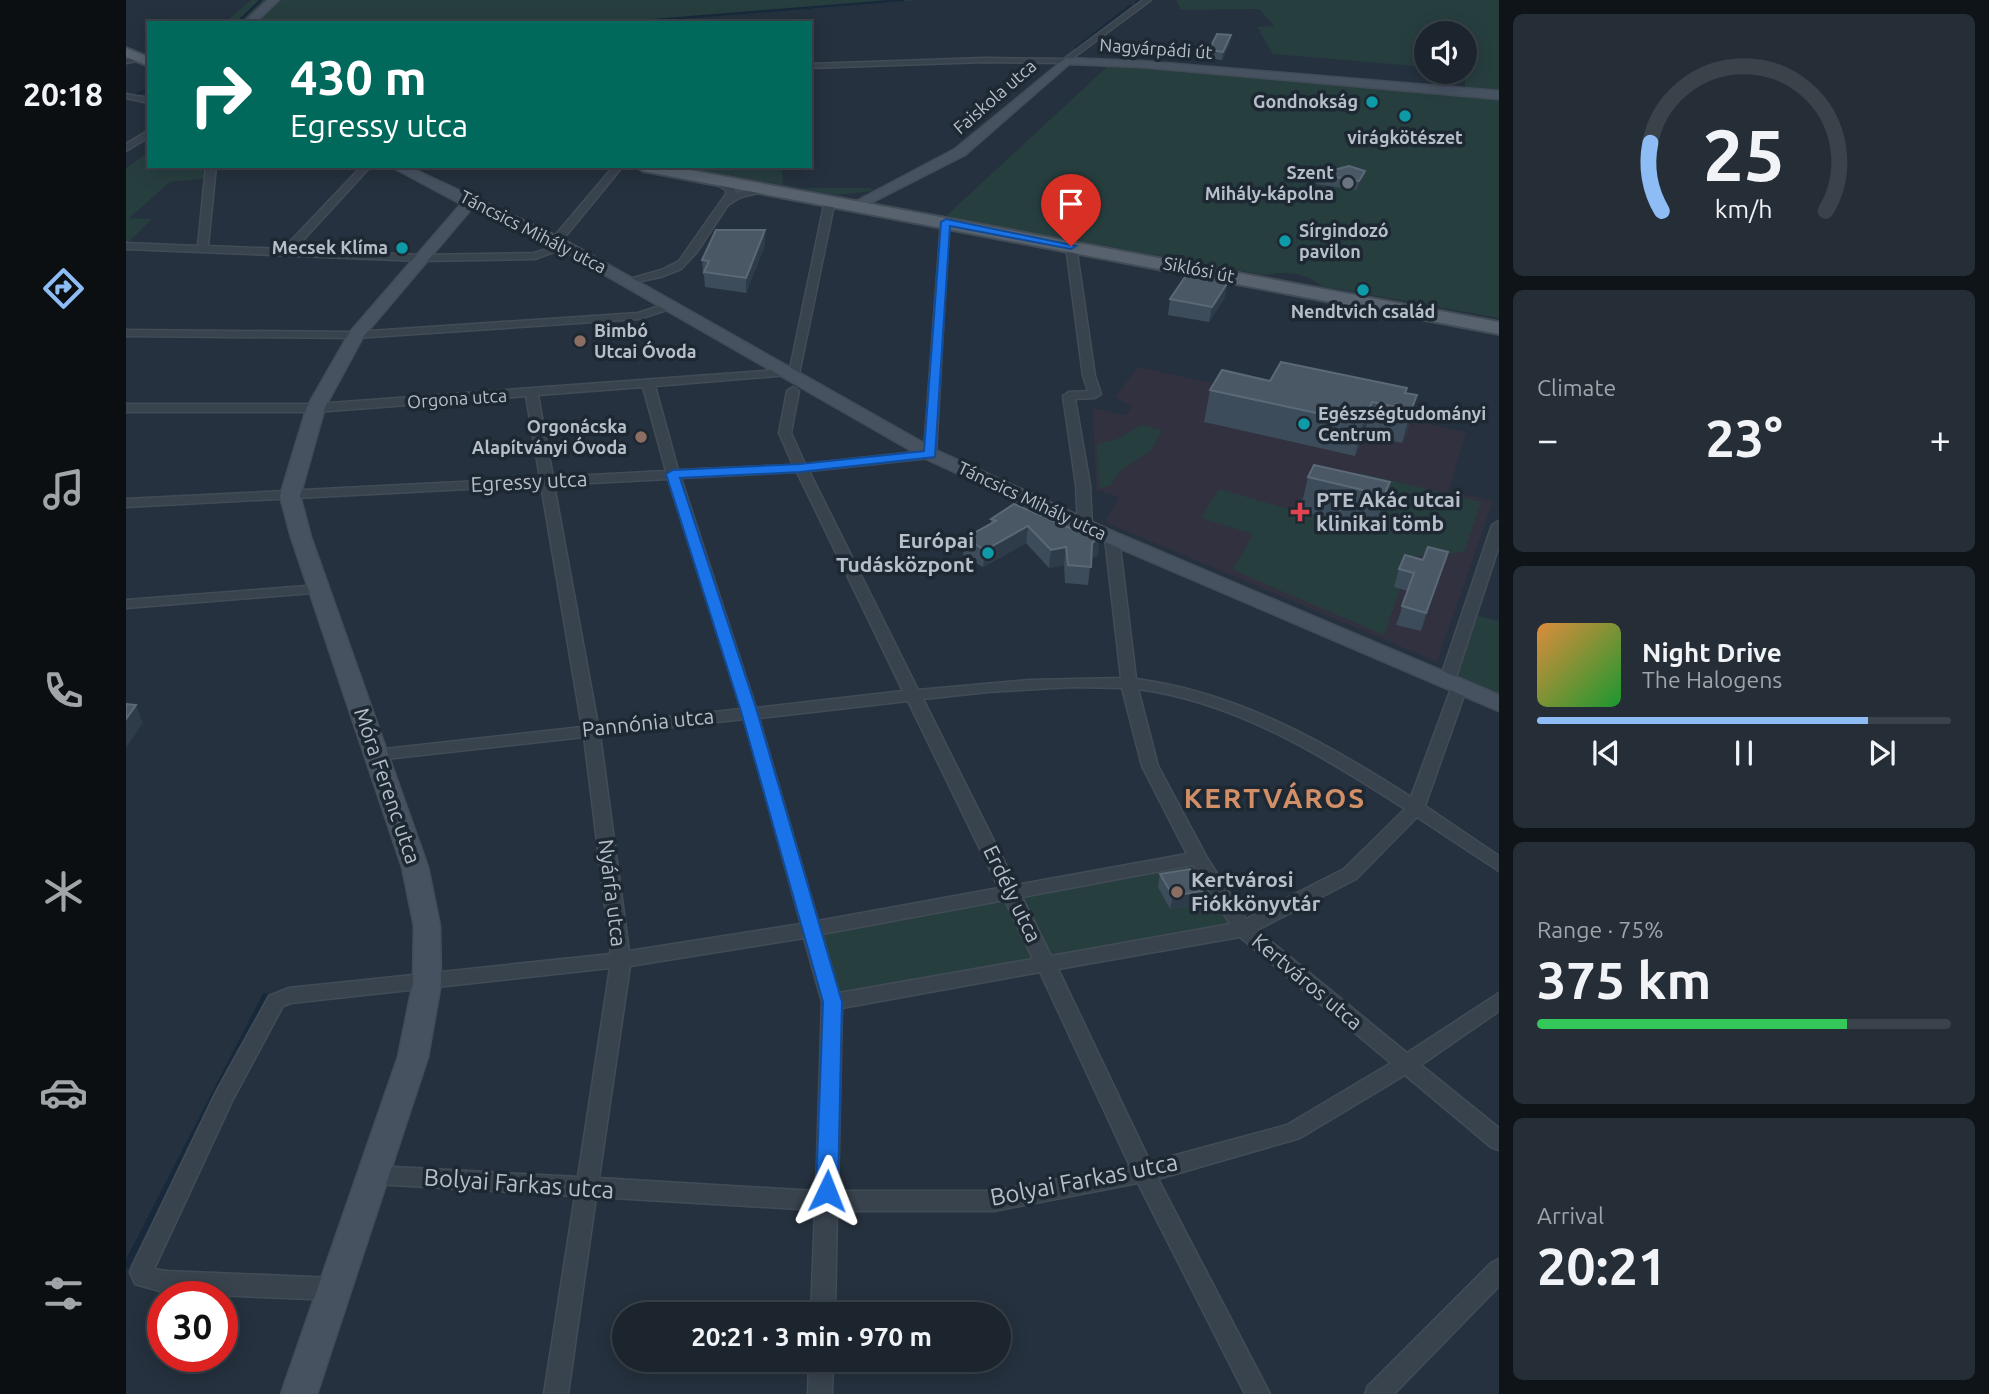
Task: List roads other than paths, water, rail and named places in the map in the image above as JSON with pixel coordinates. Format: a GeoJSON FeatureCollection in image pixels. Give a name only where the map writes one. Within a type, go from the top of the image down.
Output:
{"type":"FeatureCollection","features":[{"type":"Feature","properties":{"kind":"main road"},"geometry":{"type":"LineString","coordinates":[[126,52],[144,60]]}},
{"type":"Feature","properties":{"kind":"main road"},"geometry":{"type":"LineString","coordinates":[[654,168],[899,213]]}},
{"type":"Feature","properties":{"kind":"main road","name":"Siklósi út"},"geometry":{"type":"LineString","coordinates":[[899,213],[1072,252],[1495,328]]}},
{"type":"Feature","properties":{"kind":"street"},"geometry":{"type":"LineString","coordinates":[[250,21],[274,0]]}},
{"type":"Feature","properties":{"kind":"street","name":"Faiskola utca"},"geometry":{"type":"LineString","coordinates":[[856,205],[960,152],[1066,61],[1147,0]]}},
{"type":"Feature","properties":{"kind":"street"},"geometry":{"type":"LineString","coordinates":[[126,61],[144,60]]}},
{"type":"Feature","properties":{"kind":"street","name":"Nagyárpádi út"},"geometry":{"type":"LineString","coordinates":[[812,66],[974,60],[1141,64],[1499,95]]}},
{"type":"Feature","properties":{"kind":"street"},"geometry":{"type":"LineString","coordinates":[[126,96],[147,100]]}},
{"type":"Feature","properties":{"kind":"street"},"geometry":{"type":"LineString","coordinates":[[126,148],[147,134]]}},
{"type":"Feature","properties":{"kind":"street"},"geometry":{"type":"LineString","coordinates":[[203,249],[211,168]]}},
{"type":"Feature","properties":{"kind":"street"},"geometry":{"type":"LineString","coordinates":[[286,253],[365,168]]}},
{"type":"Feature","properties":{"kind":"street","name":"Táncsics Mihály utca"},"geometry":{"type":"LineString","coordinates":[[400,168],[472,209],[561,244],[672,305],[791,380],[930,454],[1112,538],[1499,704]]}},
{"type":"Feature","properties":{"kind":"street"},"geometry":{"type":"LineString","coordinates":[[126,246],[421,258],[535,256],[561,244],[617,168]]}},
{"type":"Feature","properties":{"kind":"street"},"geometry":{"type":"LineString","coordinates":[[630,282],[659,274],[683,262],[732,191],[714,179]]}},
{"type":"Feature","properties":{"kind":"street"},"geometry":{"type":"LineString","coordinates":[[721,207],[738,195],[770,189]]}},
{"type":"Feature","properties":{"kind":"street"},"geometry":{"type":"LineString","coordinates":[[830,200],[880,193],[882,204],[899,213]]}},
{"type":"Feature","properties":{"kind":"street","name":"Erdély utca"},"geometry":{"type":"LineString","coordinates":[[830,200],[791,380],[785,433],[1045,963],[1144,1173],[1258,1394]]}},
{"type":"Feature","properties":{"kind":"street"},"geometry":{"type":"LineString","coordinates":[[290,495],[316,408],[356,334],[421,258],[472,209]]}},
{"type":"Feature","properties":{"kind":"street"},"geometry":{"type":"LineString","coordinates":[[930,454],[946,222]]}},
{"type":"Feature","properties":{"kind":"street"},"geometry":{"type":"LineString","coordinates":[[1072,252],[1089,376],[1095,394],[1069,396],[1083,485],[1085,526]]}},
{"type":"Feature","properties":{"kind":"street"},"geometry":{"type":"LineString","coordinates":[[126,333],[356,334],[639,316],[672,305]]}},
{"type":"Feature","properties":{"kind":"street","name":"Orgona utca"},"geometry":{"type":"LineString","coordinates":[[126,408],[316,408],[649,385],[791,380]]}},
{"type":"Feature","properties":{"kind":"street"},"geometry":{"type":"LineString","coordinates":[[649,385],[673,474],[749,712],[814,929],[832,1002],[823,1302]]}},
{"type":"Feature","properties":{"kind":"street","name":"Nyárfa utca"},"geometry":{"type":"LineString","coordinates":[[532,394],[591,730],[621,960],[556,1394]]}},
{"type":"Feature","properties":{"kind":"street","name":"Egressy utca"},"geometry":{"type":"LineString","coordinates":[[126,503],[800,468],[930,454]]}},
{"type":"Feature","properties":{"kind":"street","name":"Móra Ferenc utca"},"geometry":{"type":"LineString","coordinates":[[290,495],[415,867],[427,926],[427,983],[412,1057],[375,1175],[299,1394]]}},
{"type":"Feature","properties":{"kind":"street"},"geometry":{"type":"LineString","coordinates":[[832,1002],[1243,929],[1350,874],[1416,808],[1453,684],[1469,605],[1499,525]]}},
{"type":"Feature","properties":{"kind":"street","name":"Kertváros utca"},"geometry":{"type":"LineString","coordinates":[[1112,538],[1129,684],[1150,766],[1198,858],[1243,929],[1499,1141]]}},
{"type":"Feature","properties":{"kind":"street"},"geometry":{"type":"LineString","coordinates":[[126,604],[320,589]]}},
{"type":"Feature","properties":{"kind":"street","name":"Pannónia utca"},"geometry":{"type":"LineString","coordinates":[[376,755],[913,695],[1065,683],[1129,684],[1159,687],[1252,716],[1301,741],[1416,808],[1499,865]]}},
{"type":"Feature","properties":{"kind":"street"},"geometry":{"type":"LineString","coordinates":[[335,1289],[166,1283],[143,1277],[141,1272],[223,1098],[276,1001],[289,996],[621,960],[814,929],[1198,858]]}},
{"type":"Feature","properties":{"kind":"street","name":"Bolyai Farkas utca"},"geometry":{"type":"LineString","coordinates":[[375,1175],[827,1201],[994,1201],[1144,1173],[1293,1132],[1407,1065],[1499,1001]]}},
{"type":"Feature","properties":{"kind":"street"},"geometry":{"type":"LineString","coordinates":[[1377,1394],[1499,1270]]}},
{"type":"Feature","properties":{"kind":"street"},"geometry":{"type":"LineString","coordinates":[[820,1394],[821,1372]]}},
{"type":"Feature","properties":{"kind":"waterway"},"geometry":{"type":"LineString","coordinates":[[239,21],[261,0]]}},
{"type":"Feature","properties":{"kind":"waterway"},"geometry":{"type":"LineString","coordinates":[[644,21],[903,0]]}},
{"type":"Feature","properties":{"kind":"waterway"},"geometry":{"type":"LineString","coordinates":[[1136,2],[1140,0]]}},
{"type":"Feature","properties":{"kind":"waterway"},"geometry":{"type":"LineString","coordinates":[[1076,48],[1130,6]]}},
{"type":"Feature","properties":{"kind":"waterway"},"geometry":{"type":"LineString","coordinates":[[126,99],[147,90]]}},
{"type":"Feature","properties":{"kind":"waterway"},"geometry":{"type":"LineString","coordinates":[[126,1266],[265,996]]}},
{"type":"Feature","properties":{"kind":"place","name":"Gondnokság"},"geometry":{"type":"Point","coordinates":[1372,102]}},
{"type":"Feature","properties":{"kind":"place","name":"virágkötészet"},"geometry":{"type":"Point","coordinates":[1405,116]}},
{"type":"Feature","properties":{"kind":"place","name":"Szent Mihály-kápolna"},"geometry":{"type":"Point","coordinates":[1348,183]}},
{"type":"Feature","properties":{"kind":"place","name":"Sírgindozó pavilon"},"geometry":{"type":"Point","coordinates":[1285,241]}},
{"type":"Feature","properties":{"kind":"place","name":"Mecsek Klíma"},"geometry":{"type":"Point","coordinates":[402,248]}},
{"type":"Feature","properties":{"kind":"place","name":"Nendtvich család"},"geometry":{"type":"Point","coordinates":[1363,290]}},
{"type":"Feature","properties":{"kind":"place","name":"Bimbó Utcai Óvoda"},"geometry":{"type":"Point","coordinates":[580,341]}},
{"type":"Feature","properties":{"kind":"place","name":"Egészségtudományi Centrum"},"geometry":{"type":"Point","coordinates":[1304,424]}},
{"type":"Feature","properties":{"kind":"place","name":"Orgonácska Alapítványi Óvoda"},"geometry":{"type":"Point","coordinates":[641,437]}},
{"type":"Feature","properties":{"kind":"place","name":"PTE Akác utcai klinikai tömb"},"geometry":{"type":"Point","coordinates":[1300,512]}},
{"type":"Feature","properties":{"kind":"place","name":"Európai Tudásközpont"},"geometry":{"type":"Point","coordinates":[988,553]}},
{"type":"Feature","properties":{"kind":"place","name":"Kertvárosi Fiókkönyvtár"},"geometry":{"type":"Point","coordinates":[1177,892]}},
{"type":"Feature","properties":{"kind":"district","name":"KERTVÁROS"},"geometry":{"type":"Point","coordinates":[1275,798]}}]}
